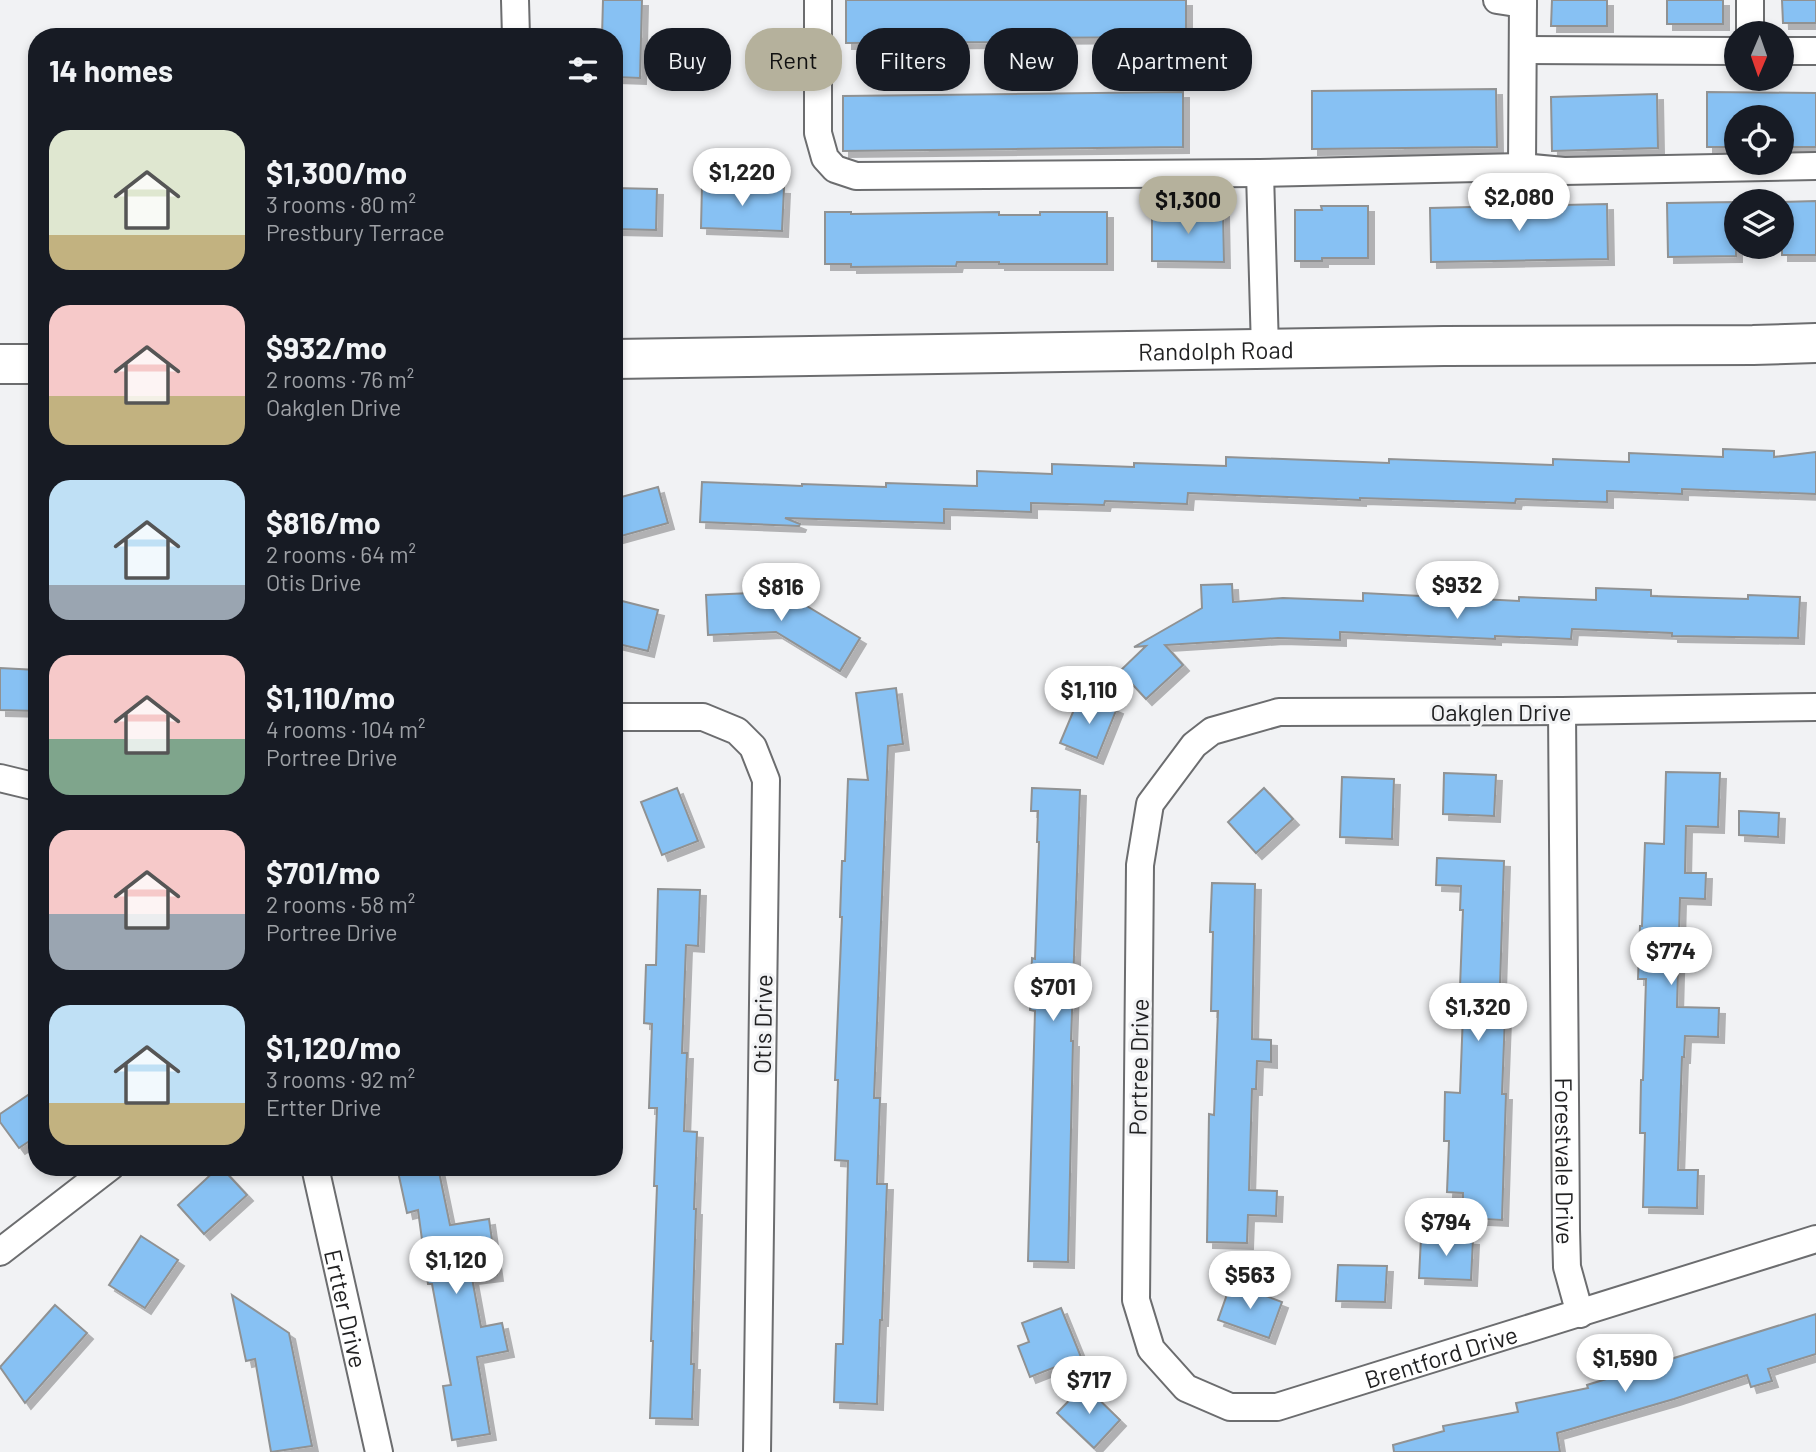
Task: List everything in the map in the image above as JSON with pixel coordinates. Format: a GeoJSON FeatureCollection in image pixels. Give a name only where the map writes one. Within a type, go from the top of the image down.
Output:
{"type":"FeatureCollection","features":[{"type":"Feature","properties":{"kind":"main road","name":"Randolph Road"},"geometry":{"type":"LineString","coordinates":[[623,359],[1816,343]]}},
{"type":"Feature","properties":{"kind":"main road"},"geometry":{"type":"LineString","coordinates":[[0,364],[28,364]]}},
{"type":"Feature","properties":{"kind":"street"},"geometry":{"type":"LineString","coordinates":[[515,0],[516,28]]}},
{"type":"Feature","properties":{"kind":"street"},"geometry":{"type":"LineString","coordinates":[[818,0],[818,133],[825,158],[835,169],[856,176],[1260,173],[1522,167],[1564,171],[1816,166]]}},
{"type":"Feature","properties":{"kind":"street"},"geometry":{"type":"LineString","coordinates":[[1497,0],[1523,2],[1522,167]]}},
{"type":"Feature","properties":{"kind":"street"},"geometry":{"type":"LineString","coordinates":[[1749,0],[1750,21]]}},
{"type":"Feature","properties":{"kind":"street"},"geometry":{"type":"LineString","coordinates":[[1524,50],[1724,51]]}},
{"type":"Feature","properties":{"kind":"street"},"geometry":{"type":"LineString","coordinates":[[1794,51],[1816,51]]}},
{"type":"Feature","properties":{"kind":"street"},"geometry":{"type":"LineString","coordinates":[[1260,173],[1265,349]]}},
{"type":"Feature","properties":{"kind":"street","name":"Oakglen Drive"},"geometry":{"type":"LineString","coordinates":[[1194,745],[1212,731],[1279,712],[1816,707]]}},
{"type":"Feature","properties":{"kind":"street","name":"Forestvale Drive"},"geometry":{"type":"LineString","coordinates":[[1562,711],[1567,1267],[1580,1314]]}},
{"type":"Feature","properties":{"kind":"street","name":"Otis Drive"},"geometry":{"type":"LineString","coordinates":[[623,717],[703,717],[715,721],[737,731],[753,747],[766,780],[757,1452]]}},
{"type":"Feature","properties":{"kind":"street","name":"Portree Drive"},"geometry":{"type":"LineString","coordinates":[[1186,1388],[1151,1349],[1136,1300],[1140,865],[1150,804],[1194,745]]}},
{"type":"Feature","properties":{"kind":"street"},"geometry":{"type":"LineString","coordinates":[[0,778],[28,785]]}},
{"type":"Feature","properties":{"kind":"street"},"geometry":{"type":"LineString","coordinates":[[0,1252],[98,1176]]}},
{"type":"Feature","properties":{"kind":"street","name":"Ertter Drive"},"geometry":{"type":"LineString","coordinates":[[317,1176],[379,1452]]}},
{"type":"Feature","properties":{"kind":"street","name":"Brentford Drive"},"geometry":{"type":"LineString","coordinates":[[1186,1388],[1230,1407],[1277,1407],[1816,1239]]}},
{"type":"Feature","properties":{"kind":"building"},"geometry":{"type":"Polygon","coordinates":[[[603,0],[642,0],[640,78],[623,77],[623,28],[602,28],[603,0]]]}},
{"type":"Feature","properties":{"kind":"building"},"geometry":{"type":"Polygon","coordinates":[[[846,0],[1186,0],[1186,28],[1092,28],[1092,38],[1078,38],[1078,28],[984,28],[984,42],[970,42],[970,28],[856,28],[856,43],[846,43],[846,0]]]}},
{"type":"Feature","properties":{"kind":"building"},"geometry":{"type":"Polygon","coordinates":[[[1552,0],[1607,0],[1607,26],[1551,26],[1552,0]]]}},
{"type":"Feature","properties":{"kind":"building"},"geometry":{"type":"Polygon","coordinates":[[[1667,0],[1723,0],[1723,24],[1667,24],[1667,0]]]}},
{"type":"Feature","properties":{"kind":"building"},"geometry":{"type":"Polygon","coordinates":[[[1782,0],[1816,0],[1816,23],[1783,21],[1782,0]]]}},
{"type":"Feature","properties":{"kind":"building"},"geometry":{"type":"Polygon","coordinates":[[[1496,89],[1497,147],[1312,149],[1312,91],[1496,89]]]}},
{"type":"Feature","properties":{"kind":"building"},"geometry":{"type":"Polygon","coordinates":[[[1183,92],[1183,147],[843,151],[843,96],[1183,92]]]}},
{"type":"Feature","properties":{"kind":"building"},"geometry":{"type":"Polygon","coordinates":[[[1707,92],[1816,93],[1816,147],[1794,147],[1794,105],[1724,105],[1724,147],[1707,147],[1707,92]]]}},
{"type":"Feature","properties":{"kind":"building"},"geometry":{"type":"Polygon","coordinates":[[[1657,94],[1658,148],[1552,151],[1551,97],[1657,94]]]}},
{"type":"Feature","properties":{"kind":"building"},"geometry":{"type":"Polygon","coordinates":[[[702,185],[784,188],[782,231],[701,228],[702,185]]]}},
{"type":"Feature","properties":{"kind":"building"},"geometry":{"type":"Polygon","coordinates":[[[623,188],[657,189],[656,230],[623,229],[623,188]]]}},
{"type":"Feature","properties":{"kind":"building"},"geometry":{"type":"Polygon","coordinates":[[[1816,201],[1816,255],[1794,255],[1794,202],[1816,201]]]}},
{"type":"Feature","properties":{"kind":"building"},"geometry":{"type":"Polygon","coordinates":[[[1724,202],[1724,256],[1668,257],[1667,203],[1724,202]]]}},
{"type":"Feature","properties":{"kind":"building"},"geometry":{"type":"Polygon","coordinates":[[[1607,204],[1608,259],[1431,262],[1430,208],[1607,204]]]}},
{"type":"Feature","properties":{"kind":"building"},"geometry":{"type":"Polygon","coordinates":[[[1321,206],[1368,206],[1368,258],[1295,261],[1295,210],[1322,210],[1321,206]]]}},
{"type":"Feature","properties":{"kind":"building"},"geometry":{"type":"Polygon","coordinates":[[[1152,211],[1223,211],[1224,262],[1152,261],[1152,211]]]}},
{"type":"Feature","properties":{"kind":"building"},"geometry":{"type":"Polygon","coordinates":[[[825,212],[999,212],[999,215],[1040,215],[1040,212],[1107,212],[1107,264],[957,262],[956,266],[851,267],[851,264],[825,264],[825,212]]]}},
{"type":"Feature","properties":{"kind":"building"},"geometry":{"type":"Polygon","coordinates":[[[1723,449],[1774,451],[1774,457],[1816,452],[1816,494],[1682,489],[1682,494],[1607,491],[1607,502],[1516,499],[1515,503],[1188,493],[1187,504],[1105,501],[1104,505],[1031,503],[1031,512],[944,509],[944,523],[785,518],[800,524],[700,522],[702,482],[802,486],[886,487],[886,483],[977,486],[977,471],[1052,474],[1052,464],[1226,466],[1226,457],[1553,465],[1553,459],[1629,462],[1629,453],[1723,457],[1723,449]]]}},
{"type":"Feature","properties":{"kind":"building"},"geometry":{"type":"Polygon","coordinates":[[[658,487],[668,523],[623,536],[623,497],[658,487]]]}},
{"type":"Feature","properties":{"kind":"building"},"geometry":{"type":"Polygon","coordinates":[[[1232,584],[1233,602],[1283,598],[1363,601],[1363,593],[1519,601],[1519,597],[1596,600],[1596,588],[1651,590],[1651,596],[1748,599],[1748,595],[1800,597],[1798,638],[1672,636],[1672,633],[1572,629],[1571,639],[1495,636],[1495,639],[1340,632],[1340,640],[1278,638],[1165,645],[1183,665],[1146,699],[1120,671],[1146,646],[1134,647],[1202,608],[1201,585],[1232,584]]]}},
{"type":"Feature","properties":{"kind":"building"},"geometry":{"type":"Polygon","coordinates":[[[777,592],[790,596],[860,638],[840,671],[776,632],[708,635],[706,595],[777,592]]]}},
{"type":"Feature","properties":{"kind":"building"},"geometry":{"type":"Polygon","coordinates":[[[623,601],[658,610],[648,651],[623,645],[623,601]]]}},
{"type":"Feature","properties":{"kind":"building"},"geometry":{"type":"Polygon","coordinates":[[[0,668],[28,670],[28,711],[0,710],[0,668]]]}},
{"type":"Feature","properties":{"kind":"building"},"geometry":{"type":"Polygon","coordinates":[[[896,688],[903,744],[888,746],[874,1098],[880,1098],[877,1184],[887,1184],[877,1404],[834,1402],[836,1344],[843,1344],[848,1161],[835,1160],[838,1080],[835,1080],[842,861],[845,861],[848,779],[868,780],[856,693],[896,688]]]}},
{"type":"Feature","properties":{"kind":"building"},"geometry":{"type":"Polygon","coordinates":[[[1081,693],[1117,708],[1097,758],[1060,743],[1081,693]]]}},
{"type":"Feature","properties":{"kind":"building"},"geometry":{"type":"Polygon","coordinates":[[[1666,772],[1720,773],[1718,827],[1686,826],[1685,873],[1706,873],[1705,899],[1680,898],[1677,1007],[1719,1008],[1718,1037],[1685,1036],[1682,1057],[1678,1170],[1698,1170],[1697,1208],[1643,1207],[1645,1133],[1640,1133],[1646,979],[1638,979],[1640,926],[1645,843],[1664,844],[1666,772]]]}},
{"type":"Feature","properties":{"kind":"building"},"geometry":{"type":"Polygon","coordinates":[[[1444,773],[1496,775],[1494,816],[1443,814],[1444,773]]]}},
{"type":"Feature","properties":{"kind":"building"},"geometry":{"type":"Polygon","coordinates":[[[1342,777],[1394,779],[1392,839],[1340,837],[1342,777]]]}},
{"type":"Feature","properties":{"kind":"building"},"geometry":{"type":"Polygon","coordinates":[[[677,788],[698,841],[662,855],[641,802],[677,788]]]}},
{"type":"Feature","properties":{"kind":"building"},"geometry":{"type":"Polygon","coordinates":[[[1032,788],[1080,790],[1071,1041],[1068,1262],[1028,1261],[1035,1011],[1030,1010],[1032,958],[1035,959],[1039,842],[1038,811],[1031,811],[1032,788]]]}},
{"type":"Feature","properties":{"kind":"building"},"geometry":{"type":"Polygon","coordinates":[[[1264,788],[1293,819],[1256,853],[1228,822],[1264,788]]]}},
{"type":"Feature","properties":{"kind":"building"},"geometry":{"type":"Polygon","coordinates":[[[1739,811],[1779,813],[1778,837],[1739,835],[1739,811]]]}},
{"type":"Feature","properties":{"kind":"building"},"geometry":{"type":"Polygon","coordinates":[[[1437,858],[1504,861],[1499,1016],[1505,1016],[1502,1094],[1506,1094],[1502,1220],[1463,1218],[1463,1193],[1447,1192],[1449,1141],[1444,1141],[1445,1092],[1460,1093],[1464,987],[1460,987],[1463,910],[1460,910],[1461,886],[1436,885],[1437,858]]]}},
{"type":"Feature","properties":{"kind":"building"},"geometry":{"type":"Polygon","coordinates":[[[1212,883],[1255,884],[1252,1039],[1271,1040],[1271,1062],[1257,1061],[1256,1089],[1252,1089],[1249,1190],[1277,1191],[1276,1216],[1248,1215],[1247,1243],[1207,1242],[1209,1114],[1214,1115],[1218,1011],[1211,1011],[1212,883]]]}},
{"type":"Feature","properties":{"kind":"building"},"geometry":{"type":"Polygon","coordinates":[[[658,889],[700,890],[698,946],[686,945],[682,1053],[687,1053],[684,1131],[697,1132],[692,1419],[650,1418],[657,1108],[649,1108],[652,1024],[644,1023],[646,965],[656,965],[658,889]]]}},
{"type":"Feature","properties":{"kind":"building"},"geometry":{"type":"Polygon","coordinates":[[[28,1095],[28,1142],[19,1148],[0,1122],[0,1114],[28,1095]]]}},
{"type":"Feature","properties":{"kind":"building"},"geometry":{"type":"Polygon","coordinates":[[[209,1176],[229,1176],[247,1195],[204,1234],[178,1205],[209,1176]]]}},
{"type":"Feature","properties":{"kind":"building"},"geometry":{"type":"Polygon","coordinates":[[[399,1176],[440,1176],[450,1225],[489,1219],[497,1275],[472,1278],[481,1327],[502,1323],[508,1351],[477,1357],[490,1434],[452,1440],[443,1386],[451,1385],[432,1284],[428,1284],[418,1210],[407,1213],[399,1176]]]}},
{"type":"Feature","properties":{"kind":"building"},"geometry":{"type":"Polygon","coordinates":[[[141,1236],[178,1260],[145,1308],[109,1285],[141,1236]]]}},
{"type":"Feature","properties":{"kind":"building"},"geometry":{"type":"Polygon","coordinates":[[[1421,1237],[1473,1239],[1471,1280],[1419,1278],[1421,1237]]]}},
{"type":"Feature","properties":{"kind":"building"},"geometry":{"type":"Polygon","coordinates":[[[1338,1265],[1387,1266],[1385,1302],[1336,1301],[1338,1265]]]}},
{"type":"Feature","properties":{"kind":"building"},"geometry":{"type":"Polygon","coordinates":[[[1231,1283],[1282,1302],[1269,1338],[1218,1320],[1231,1283]]]}},
{"type":"Feature","properties":{"kind":"building"},"geometry":{"type":"Polygon","coordinates":[[[232,1295],[289,1333],[312,1446],[271,1452],[255,1359],[246,1361],[232,1295]]]}},
{"type":"Feature","properties":{"kind":"building"},"geometry":{"type":"Polygon","coordinates":[[[55,1305],[87,1333],[25,1403],[0,1367],[55,1305]]]}},
{"type":"Feature","properties":{"kind":"building"},"geometry":{"type":"Polygon","coordinates":[[[1061,1308],[1081,1357],[1030,1377],[1018,1346],[1029,1342],[1022,1323],[1061,1308]]]}},
{"type":"Feature","properties":{"kind":"building"},"geometry":{"type":"Polygon","coordinates":[[[1816,1314],[1816,1354],[1768,1369],[1772,1381],[1751,1387],[1747,1375],[1557,1433],[1560,1452],[1394,1452],[1393,1445],[1444,1431],[1443,1426],[1518,1412],[1516,1403],[1588,1388],[1587,1385],[1816,1314]]]}},
{"type":"Feature","properties":{"kind":"building"},"geometry":{"type":"Polygon","coordinates":[[[1084,1385],[1120,1420],[1094,1448],[1057,1413],[1084,1385]]]}}]}
